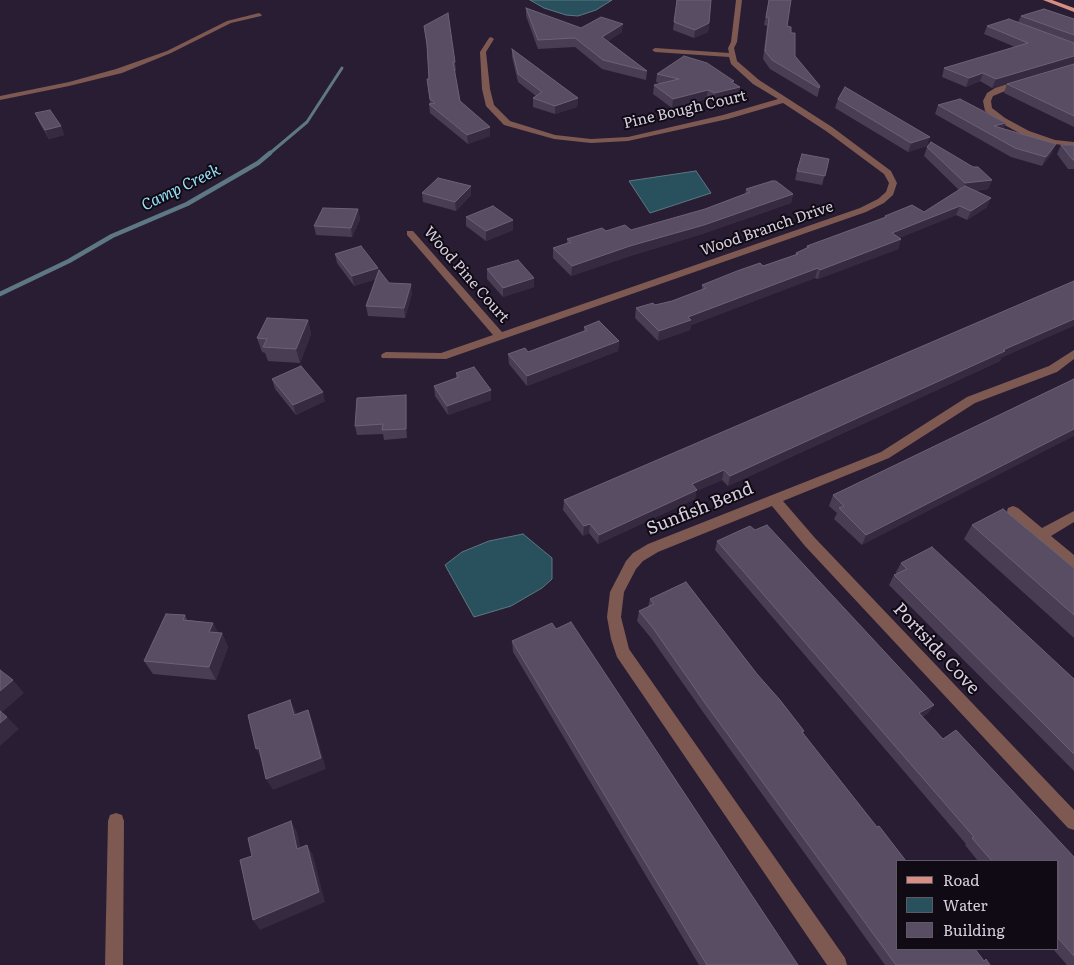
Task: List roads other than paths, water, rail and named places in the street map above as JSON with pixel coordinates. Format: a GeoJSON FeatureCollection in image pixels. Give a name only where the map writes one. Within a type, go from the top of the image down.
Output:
{"type":"FeatureCollection","features":[{"type":"Feature","properties":{"kind":"main road"},"geometry":{"type":"LineString","coordinates":[[1046,0],[1074,10]]}},
{"type":"Feature","properties":{"kind":"street"},"geometry":{"type":"LineString","coordinates":[[655,50],[732,55],[739,0]]}},
{"type":"Feature","properties":{"kind":"street"},"geometry":{"type":"LineString","coordinates":[[0,98],[70,84],[119,71],[169,52],[229,22],[259,15]]}},
{"type":"Feature","properties":{"kind":"street","name":"Pine Bough Court"},"geometry":{"type":"LineString","coordinates":[[492,38],[483,52],[486,89],[490,106],[507,123],[554,137],[591,141],[628,139],[715,119],[784,100]]}},
{"type":"Feature","properties":{"kind":"street","name":"Wood Branch Drive"},"geometry":{"type":"LineString","coordinates":[[386,356],[442,357],[863,210],[881,201],[890,192],[893,183],[888,173],[747,76],[734,62],[732,55]]}},
{"type":"Feature","properties":{"kind":"street"},"geometry":{"type":"LineString","coordinates":[[1033,79],[994,92],[988,98],[988,108],[1002,120],[1026,132],[1054,142],[1074,144]]}},
{"type":"Feature","properties":{"kind":"street","name":"Wood Pine Court"},"geometry":{"type":"LineString","coordinates":[[410,233],[500,337]]}},
{"type":"Feature","properties":{"kind":"street","name":"Sunfish Bend"},"geometry":{"type":"LineString","coordinates":[[838,965],[630,666],[622,652],[615,627],[614,617],[617,592],[625,574],[638,557],[661,544],[885,455],[971,400],[1053,369],[1074,354]]}},
{"type":"Feature","properties":{"kind":"street","name":"Portside Cove"},"geometry":{"type":"LineString","coordinates":[[774,499],[810,542],[1074,822]]}},
{"type":"Feature","properties":{"kind":"street"},"geometry":{"type":"LineString","coordinates":[[1013,511],[1074,563]]}},
{"type":"Feature","properties":{"kind":"street"},"geometry":{"type":"LineString","coordinates":[[1041,535],[1074,516]]}},
{"type":"Feature","properties":{"kind":"street"},"geometry":{"type":"LineString","coordinates":[[114,965],[116,821]]}},
{"type":"Feature","properties":{"kind":"water"},"geometry":{"type":"Polygon","coordinates":[[[530,0],[612,0],[596,10],[578,16],[566,15],[544,8],[530,0]]]}},
{"type":"Feature","properties":{"kind":"water"},"geometry":{"type":"Polygon","coordinates":[[[696,171],[711,193],[650,213],[629,181],[696,171]]]}},
{"type":"Feature","properties":{"kind":"water"},"geometry":{"type":"Polygon","coordinates":[[[523,534],[552,558],[552,579],[542,588],[511,606],[474,617],[445,565],[462,552],[489,541],[523,534]]]}},
{"type":"Feature","properties":{"kind":"waterway","name":"Camp Creek"},"geometry":{"type":"LineString","coordinates":[[269,154],[307,122],[342,68]]}},
{"type":"Feature","properties":{"kind":"waterway","name":"Camp Creek"},"geometry":{"type":"LineString","coordinates":[[0,294],[69,261],[112,236],[187,204],[258,163],[270,153]]}}]}
